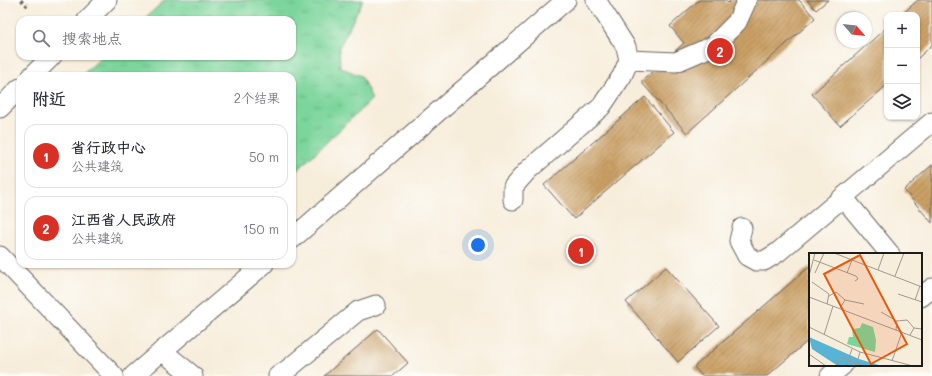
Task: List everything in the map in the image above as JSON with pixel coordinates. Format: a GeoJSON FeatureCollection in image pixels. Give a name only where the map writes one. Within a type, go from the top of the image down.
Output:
{"type":"FeatureCollection","features":[{"type":"Feature","properties":{"kind":"street"},"geometry":{"type":"LineString","coordinates":[[91,16],[107,0]]}},
{"type":"Feature","properties":{"kind":"street"},"geometry":{"type":"LineString","coordinates":[[296,236],[566,0]]}},
{"type":"Feature","properties":{"kind":"street"},"geometry":{"type":"LineString","coordinates":[[513,200],[514,187],[528,170],[601,107],[622,76],[629,60],[626,47],[596,0]]}},
{"type":"Feature","properties":{"kind":"street"},"geometry":{"type":"LineString","coordinates":[[629,60],[676,62],[713,46],[738,22],[747,0]]}},
{"type":"Feature","properties":{"kind":"street"},"geometry":{"type":"LineString","coordinates":[[36,72],[48,60]]}},
{"type":"Feature","properties":{"kind":"street"},"geometry":{"type":"LineString","coordinates":[[0,108],[16,92]]}},
{"type":"Feature","properties":{"kind":"street"},"geometry":{"type":"LineString","coordinates":[[742,228],[740,240],[747,256],[756,261],[764,261],[777,253],[932,122]]}},
{"type":"Feature","properties":{"kind":"street"},"geometry":{"type":"LineString","coordinates":[[843,197],[889,253]]}},
{"type":"Feature","properties":{"kind":"street"},"geometry":{"type":"LineString","coordinates":[[0,256],[114,376]]}},
{"type":"Feature","properties":{"kind":"street"},"geometry":{"type":"LineString","coordinates":[[133,376],[259,268]]}},
{"type":"Feature","properties":{"kind":"street"},"geometry":{"type":"LineString","coordinates":[[278,376],[358,311],[376,305]]}},
{"type":"Feature","properties":{"kind":"street"},"geometry":{"type":"LineString","coordinates":[[162,351],[193,376]]}},
{"type":"Feature","properties":{"kind":"street"},"geometry":{"type":"LineString","coordinates":[[830,376],[842,366]]}},
{"type":"Feature","properties":{"kind":"path"},"geometry":{"type":"LineString","coordinates":[[21,0],[29,8]]}},
{"type":"Feature","properties":{"kind":"green space"},"geometry":{"type":"Polygon","coordinates":[[[165,0],[363,0],[339,48],[340,67],[361,76],[372,99],[296,171],[296,72],[85,72],[99,60],[296,60],[296,16],[147,16],[165,0]]]}},
{"type":"Feature","properties":{"kind":"building"},"geometry":{"type":"Polygon","coordinates":[[[699,0],[725,0],[728,3],[731,0],[799,0],[815,18],[687,133],[641,82],[684,43],[670,26],[699,0]]]}},
{"type":"Feature","properties":{"kind":"building"},"geometry":{"type":"Polygon","coordinates":[[[807,0],[828,0],[816,10],[807,0]]]}},
{"type":"Feature","properties":{"kind":"building"},"geometry":{"type":"Polygon","coordinates":[[[918,0],[932,0],[932,45],[920,56],[920,12],[904,12],[918,0]]]}},
{"type":"Feature","properties":{"kind":"building"},"geometry":{"type":"Polygon","coordinates":[[[884,30],[884,88],[840,126],[812,94],[863,48],[872,48],[872,40],[884,30]]]}},
{"type":"Feature","properties":{"kind":"building"},"geometry":{"type":"Polygon","coordinates":[[[645,97],[674,132],[574,219],[544,185],[645,97]]]}},
{"type":"Feature","properties":{"kind":"building"},"geometry":{"type":"Polygon","coordinates":[[[932,165],[932,223],[904,190],[932,165]]]}},
{"type":"Feature","properties":{"kind":"building"},"geometry":{"type":"Polygon","coordinates":[[[666,267],[719,326],[678,362],[626,302],[666,267]]]}},
{"type":"Feature","properties":{"kind":"building"},"geometry":{"type":"Polygon","coordinates":[[[809,267],[809,340],[767,376],[702,376],[694,367],[809,267]]]}},
{"type":"Feature","properties":{"kind":"building"},"geometry":{"type":"Polygon","coordinates":[[[378,329],[408,363],[393,376],[324,376],[378,329]]]}},
{"type":"Feature","properties":{"kind":"place","name":"江西省人民政府"},"geometry":{"type":"Point","coordinates":[720,51]}},
{"type":"Feature","properties":{"kind":"place","name":"省行政中心"},"geometry":{"type":"Point","coordinates":[581,251]}}]}
